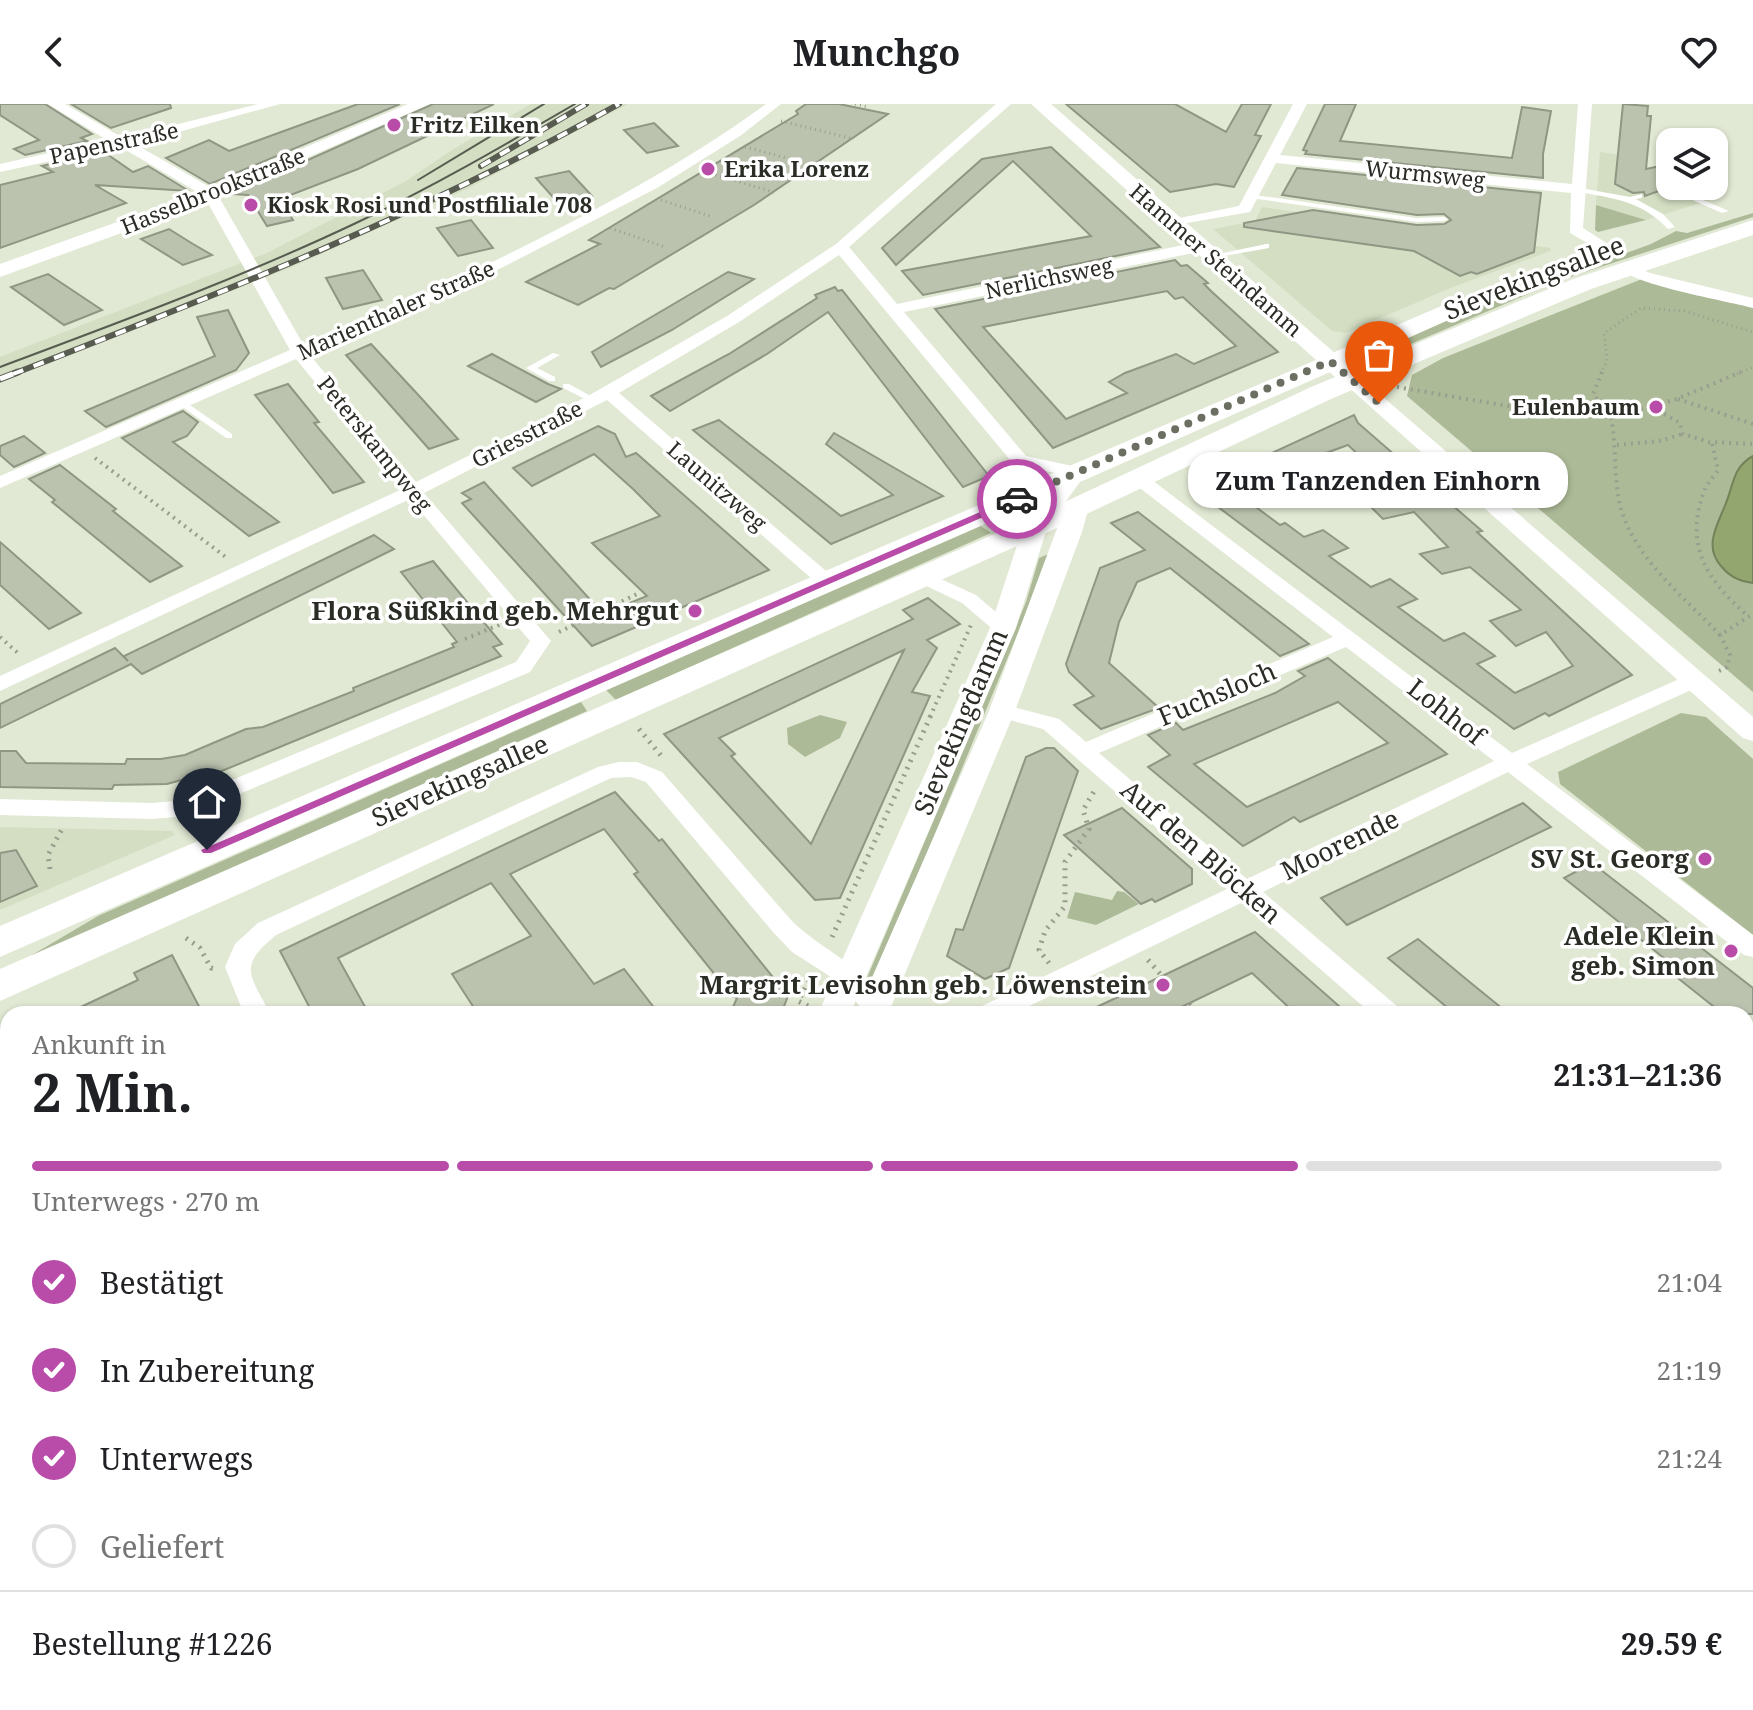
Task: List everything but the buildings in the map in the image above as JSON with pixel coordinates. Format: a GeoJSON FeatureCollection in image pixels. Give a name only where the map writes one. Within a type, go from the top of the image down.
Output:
{"type":"FeatureCollection","features":[{"type":"Feature","properties":{"kind":"main road","name":"Hammer Steindamm"},"geometry":{"type":"LineString","coordinates":[[1040,104],[1353,381]]}},
{"type":"Feature","properties":{"kind":"main road","name":"Sievekingsallee"},"geometry":{"type":"LineString","coordinates":[[1578,259],[1753,202]]}},
{"type":"Feature","properties":{"kind":"main road","name":"Sievekingsallee"},"geometry":{"type":"LineString","coordinates":[[0,986],[1035,527],[1513,311],[1627,268],[1753,227]]}},
{"type":"Feature","properties":{"kind":"main road","name":"Sievekingsallee"},"geometry":{"type":"LineString","coordinates":[[0,942],[1482,297]]}},
{"type":"Feature","properties":{"kind":"street"},"geometry":{"type":"LineString","coordinates":[[55,104],[210,193]]}},
{"type":"Feature","properties":{"kind":"street","name":"Papenstraße"},"geometry":{"type":"LineString","coordinates":[[0,168],[238,116],[273,104]]}},
{"type":"Feature","properties":{"kind":"street","name":"Hasselbrookstraße"},"geometry":{"type":"LineString","coordinates":[[0,271],[210,193],[422,104]]}},
{"type":"Feature","properties":{"kind":"street","name":"Marienthaler Straße"},"geometry":{"type":"LineString","coordinates":[[0,483],[413,302],[433,297],[636,192],[722,141],[774,104]]}},
{"type":"Feature","properties":{"kind":"street","name":"Griesstraße"},"geometry":{"type":"LineString","coordinates":[[0,684],[413,491],[601,396],[733,319],[841,247],[1004,104]]}},
{"type":"Feature","properties":{"kind":"street"},"geometry":{"type":"LineString","coordinates":[[1175,223],[1245,209],[1300,104]]}},
{"type":"Feature","properties":{"kind":"street"},"geometry":{"type":"LineString","coordinates":[[1577,104],[1585,104],[1575,230],[1639,237]]}},
{"type":"Feature","properties":{"kind":"street","name":"Wurmsweg"},"geometry":{"type":"LineString","coordinates":[[1273,158],[1578,189]]}},
{"type":"Feature","properties":{"kind":"street","name":"Peterskampweg"},"geometry":{"type":"LineString","coordinates":[[210,193],[300,353],[541,641]]}},
{"type":"Feature","properties":{"kind":"street"},"geometry":{"type":"LineString","coordinates":[[841,247],[1020,460],[1025,495]]}},
{"type":"Feature","properties":{"kind":"street","name":"Nerlichsweg"},"geometry":{"type":"LineString","coordinates":[[896,309],[1208,251]]}},
{"type":"Feature","properties":{"kind":"street"},"geometry":{"type":"LineString","coordinates":[[1627,268],[1645,276],[1753,303]]}},
{"type":"Feature","properties":{"kind":"street","name":"Hammer Steindamm"},"geometry":{"type":"LineString","coordinates":[[1353,381],[1753,732]]}},
{"type":"Feature","properties":{"kind":"street","name":"Launitzweg"},"geometry":{"type":"LineString","coordinates":[[601,396],[826,581]]}},
{"type":"Feature","properties":{"kind":"street"},"geometry":{"type":"LineString","coordinates":[[1020,460],[1076,472]]}},
{"type":"Feature","properties":{"kind":"street","name":"Sievekingdamm"},"geometry":{"type":"LineString","coordinates":[[826,1006],[851,977],[1003,628],[1035,527],[1076,472]]}},
{"type":"Feature","properties":{"kind":"street","name":"Lohhof"},"geometry":{"type":"LineString","coordinates":[[1138,478],[1753,948]]}},
{"type":"Feature","properties":{"kind":"street","name":"Sievekingdamm"},"geometry":{"type":"LineString","coordinates":[[876,1006],[1002,711],[1077,507]]}},
{"type":"Feature","properties":{"kind":"street"},"geometry":{"type":"LineString","coordinates":[[921,576],[951,589],[1003,628]]}},
{"type":"Feature","properties":{"kind":"street","name":"Fuchsloch"},"geometry":{"type":"LineString","coordinates":[[1084,751],[1349,638]]}},
{"type":"Feature","properties":{"kind":"street"},"geometry":{"type":"LineString","coordinates":[[0,807],[167,811],[187,808],[523,667],[541,641]]}},
{"type":"Feature","properties":{"kind":"street","name":"Moorende"},"geometry":{"type":"LineString","coordinates":[[1005,1006],[1511,762],[1693,681]]}},
{"type":"Feature","properties":{"kind":"street","name":"Auf den Blöcken"},"geometry":{"type":"LineString","coordinates":[[1002,711],[1051,724],[1380,1006]]}},
{"type":"Feature","properties":{"kind":"street","name":"Sievekingsallee"},"geometry":{"type":"LineString","coordinates":[[239,961],[267,929],[606,772],[622,768],[643,770],[654,777],[782,926],[823,958]]}},
{"type":"Feature","properties":{"kind":"street"},"geometry":{"type":"LineString","coordinates":[[823,958],[851,977]]}},
{"type":"Feature","properties":{"kind":"street"},"geometry":{"type":"LineString","coordinates":[[239,961],[254,1006]]}},
{"type":"Feature","properties":{"kind":"street","name":"Sievekingdamm"},"geometry":{"type":"LineString","coordinates":[[851,977],[871,1006]]}},
{"type":"Feature","properties":{"kind":"lane"},"geometry":{"type":"LineString","coordinates":[[1578,189],[1635,198],[1645,207]]}},
{"type":"Feature","properties":{"kind":"lane"},"geometry":{"type":"LineString","coordinates":[[1251,196],[1417,220],[1444,219]]}},
{"type":"Feature","properties":{"kind":"lane"},"geometry":{"type":"LineString","coordinates":[[1694,200],[1725,211]]}},
{"type":"Feature","properties":{"kind":"lane"},"geometry":{"type":"LineString","coordinates":[[1645,207],[1654,204]]}},
{"type":"Feature","properties":{"kind":"lane"},"geometry":{"type":"LineString","coordinates":[[1639,237],[1645,207]]}},
{"type":"Feature","properties":{"kind":"lane"},"geometry":{"type":"LineString","coordinates":[[1208,251],[1266,246]]}},
{"type":"Feature","properties":{"kind":"lane"},"geometry":{"type":"LineString","coordinates":[[552,379],[530,368],[556,355]]}},
{"type":"Feature","properties":{"kind":"lane"},"geometry":{"type":"LineString","coordinates":[[566,386],[601,396]]}},
{"type":"Feature","properties":{"kind":"lane"},"geometry":{"type":"LineString","coordinates":[[184,404],[229,436]]}},
{"type":"Feature","properties":{"kind":"path"},"geometry":{"type":"LineString","coordinates":[[855,104],[868,107]]}},
{"type":"Feature","properties":{"kind":"path"},"geometry":{"type":"LineString","coordinates":[[759,116],[854,139]]}},
{"type":"Feature","properties":{"kind":"path"},"geometry":{"type":"LineString","coordinates":[[722,141],[798,161]]}},
{"type":"Feature","properties":{"kind":"path"},"geometry":{"type":"LineString","coordinates":[[682,165],[777,193]]}},
{"type":"Feature","properties":{"kind":"path"},"geometry":{"type":"LineString","coordinates":[[636,192],[713,217]]}},
{"type":"Feature","properties":{"kind":"path"},"geometry":{"type":"LineString","coordinates":[[586,220],[665,247]]}},
{"type":"Feature","properties":{"kind":"path"},"geometry":{"type":"LineString","coordinates":[[1717,672],[1727,667],[1730,655],[1720,635],[1647,556],[1622,512],[1614,468],[1617,445],[1611,417],[1593,394],[1607,360],[1604,333],[1641,308],[1676,310],[1753,332]]}},
{"type":"Feature","properties":{"kind":"path"},"geometry":{"type":"LineString","coordinates":[[1396,387],[1560,415],[1611,417],[1677,399],[1753,367]]}},
{"type":"Feature","properties":{"kind":"path"},"geometry":{"type":"LineString","coordinates":[[1677,399],[1753,424]]}},
{"type":"Feature","properties":{"kind":"path"},"geometry":{"type":"LineString","coordinates":[[1651,406],[1680,423],[1683,434]]}},
{"type":"Feature","properties":{"kind":"path"},"geometry":{"type":"LineString","coordinates":[[1617,445],[1659,441],[1683,434],[1712,444],[1753,444]]}},
{"type":"Feature","properties":{"kind":"path"},"geometry":{"type":"LineString","coordinates":[[1712,444],[1718,470],[1705,486],[1697,548],[1701,568],[1719,591],[1750,615],[1720,635]]}},
{"type":"Feature","properties":{"kind":"path"},"geometry":{"type":"LineString","coordinates":[[82,448],[244,570]]}},
{"type":"Feature","properties":{"kind":"path"},"geometry":{"type":"LineString","coordinates":[[541,641],[637,594]]}},
{"type":"Feature","properties":{"kind":"path"},"geometry":{"type":"LineString","coordinates":[[810,1006],[798,1001],[823,958],[978,607]]}},
{"type":"Feature","properties":{"kind":"path"},"geometry":{"type":"LineString","coordinates":[[465,639],[519,616]]}},
{"type":"Feature","properties":{"kind":"path"},"geometry":{"type":"LineString","coordinates":[[1061,978],[1039,950],[1040,940],[1051,920],[1065,906],[1065,862],[1089,829],[1083,810],[1086,803],[1096,789],[1114,777]]}},
{"type":"Feature","properties":{"kind":"path"},"geometry":{"type":"LineString","coordinates":[[50,869],[48,855],[72,810]]}},
{"type":"Feature","properties":{"kind":"path"},"geometry":{"type":"LineString","coordinates":[[186,938],[200,948],[211,968],[239,961]]}},
{"type":"Feature","properties":{"kind":"path"},"geometry":{"type":"LineString","coordinates":[[1190,1003],[1193,1006]]}},
{"type":"Feature","properties":{"kind":"shaded area"},"geometry":{"type":"Polygon","coordinates":[[[531,104],[628,104],[469,188],[287,269],[0,382],[0,357],[267,253],[406,181],[531,104]]]}},
{"type":"Feature","properties":{"kind":"shaded area"},"geometry":{"type":"Polygon","coordinates":[[[1600,152],[1621,155],[1656,173],[1656,200],[1710,200],[1646,220],[1596,205],[1600,152]]]}},
{"type":"Feature","properties":{"kind":"shaded area"},"geometry":{"type":"Polygon","coordinates":[[[1596,205],[1646,220],[1598,232],[1595,230],[1596,205]]]}},
{"type":"Feature","properties":{"kind":"shaded area"},"geometry":{"type":"Polygon","coordinates":[[[1262,207],[1551,248],[1345,333],[1332,331],[1213,229],[1255,221],[1262,207]]]}},
{"type":"Feature","properties":{"kind":"shaded area"},"geometry":{"type":"Polygon","coordinates":[[[1753,213],[1753,217],[1561,280],[1373,360],[1368,356],[1473,309],[1651,244],[1676,231],[1687,233],[1753,213]]]}},
{"type":"Feature","properties":{"kind":"shaded area"},"geometry":{"type":"Polygon","coordinates":[[[1642,279],[1753,307],[1753,692],[1407,396],[1412,375],[1443,358],[1642,279]]]}},
{"type":"Feature","properties":{"kind":"shaded area"},"geometry":{"type":"Polygon","coordinates":[[[1753,456],[1753,583],[1735,578],[1724,570],[1713,551],[1713,543],[1735,476],[1741,465],[1753,456]]]}},
{"type":"Feature","properties":{"kind":"shaded area"},"geometry":{"type":"Polygon","coordinates":[[[981,526],[991,533],[616,700],[605,689],[981,526]]]}},
{"type":"Feature","properties":{"kind":"shaded area"},"geometry":{"type":"Polygon","coordinates":[[[1051,553],[872,986],[864,985],[1026,602],[1039,558],[1051,553]]]}},
{"type":"Feature","properties":{"kind":"shaded area"},"geometry":{"type":"Polygon","coordinates":[[[581,702],[587,711],[30,960],[32,955],[98,916],[581,702]]]}},
{"type":"Feature","properties":{"kind":"shaded area","name":"SV St. Georg"},"geometry":{"type":"Polygon","coordinates":[[[1681,713],[1706,717],[1753,759],[1753,935],[1560,784],[1558,772],[1681,713]]]}},
{"type":"Feature","properties":{"kind":"shaded area"},"geometry":{"type":"Polygon","coordinates":[[[820,715],[847,722],[840,738],[805,757],[788,744],[787,728],[820,715]]]}},
{"type":"Feature","properties":{"kind":"shaded area"},"geometry":{"type":"Polygon","coordinates":[[[0,827],[172,831],[175,835],[0,910],[0,827]]]}},
{"type":"Feature","properties":{"kind":"shaded area"},"geometry":{"type":"Polygon","coordinates":[[[1117,891],[1124,892],[1139,904],[1096,925],[1067,918],[1075,892],[1112,900],[1117,891]]]}},
{"type":"Feature","properties":{"kind":"tram line"},"geometry":{"type":"LineString","coordinates":[[418,180],[544,104]]}},
{"type":"Feature","properties":{"kind":"tram line"},"geometry":{"type":"LineString","coordinates":[[0,367],[180,299],[312,243],[439,181],[575,104]]}},
{"type":"Feature","properties":{"kind":"railway"},"geometry":{"type":"LineString","coordinates":[[481,166],[586,104]]}},
{"type":"Feature","properties":{"kind":"railway"},"geometry":{"type":"LineString","coordinates":[[13,374],[321,250],[472,181],[619,104]]}},
{"type":"Feature","properties":{"kind":"railway"},"geometry":{"type":"LineString","coordinates":[[0,379],[18,372]]}},
{"type":"Feature","properties":{"kind":"way so far"},"geometry":{"type":"LineString","coordinates":[[1017,499],[1330,361],[1379,403]]}},
{"type":"Feature","properties":{"kind":"place","name":"Fritz Eilken"},"geometry":{"type":"Point","coordinates":[394,125]}},
{"type":"Feature","properties":{"kind":"place","name":"Erika Lorenz"},"geometry":{"type":"Point","coordinates":[708,169]}},
{"type":"Feature","properties":{"kind":"place","name":"Kiosk Rosi und Postfiliale 708"},"geometry":{"type":"Point","coordinates":[251,205]}},
{"type":"Feature","properties":{"kind":"place","name":"Zum Tanzenden Einhorn"},"geometry":{"type":"Point","coordinates":[1379,403]}},
{"type":"Feature","properties":{"kind":"place","name":"Eulenbaum"},"geometry":{"type":"Point","coordinates":[1656,407]}},
{"type":"Feature","properties":{"kind":"place","name":"Flora Süßkind geb. Mehrgut"},"geometry":{"type":"Point","coordinates":[695,611]}},
{"type":"Feature","properties":{"kind":"place","name":"SV St. Georg"},"geometry":{"type":"Point","coordinates":[1705,859]}},
{"type":"Feature","properties":{"kind":"place","name":"Adele Klein geb. Simon"},"geometry":{"type":"Point","coordinates":[1731,951]}},
{"type":"Feature","properties":{"kind":"place","name":"Margrit Levisohn geb. Löwenstein"},"geometry":{"type":"Point","coordinates":[1163,985]}},
{"type":"Feature","properties":{"kind":"route"},"geometry":{"type":"LineString","coordinates":[[207,850],[1017,499]]}}]}
